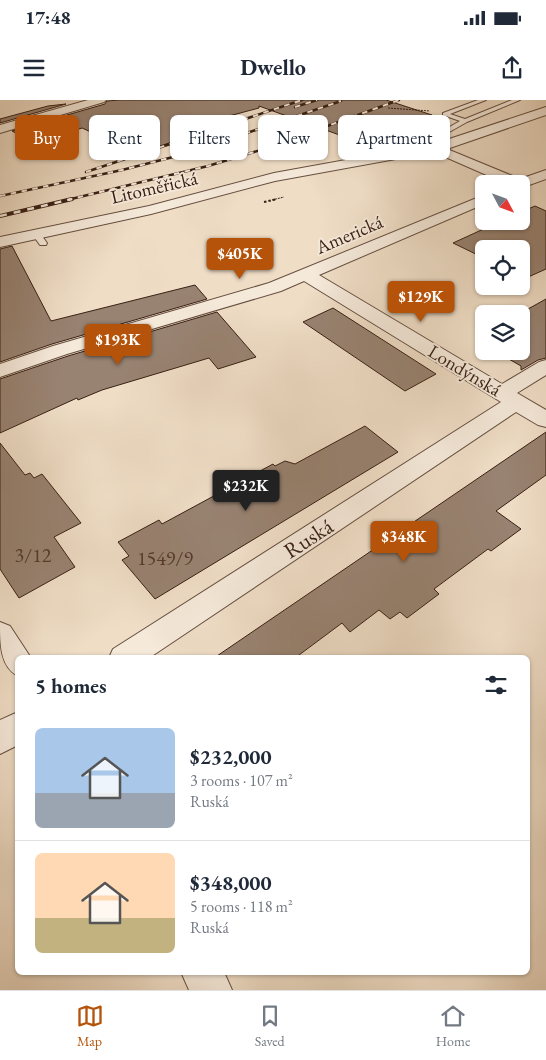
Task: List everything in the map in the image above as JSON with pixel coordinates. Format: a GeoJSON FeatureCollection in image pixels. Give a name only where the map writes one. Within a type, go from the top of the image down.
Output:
{"type":"FeatureCollection","features":[{"type":"Feature","properties":{"kind":"street"},"geometry":{"type":"LineString","coordinates":[[0,129],[100,100]]}},
{"type":"Feature","properties":{"kind":"street","name":"Litoměřická"},"geometry":{"type":"LineString","coordinates":[[450,144],[546,111]]}},
{"type":"Feature","properties":{"kind":"street"},"geometry":{"type":"LineString","coordinates":[[450,154],[499,175]]}},
{"type":"Feature","properties":{"kind":"street","name":"Litoměřická"},"geometry":{"type":"LineString","coordinates":[[0,242],[39,239],[274,177],[368,160]]}},
{"type":"Feature","properties":{"kind":"street"},"geometry":{"type":"LineString","coordinates":[[530,180],[546,174]]}},
{"type":"Feature","properties":{"kind":"street"},"geometry":{"type":"LineString","coordinates":[[530,188],[538,191]]}},
{"type":"Feature","properties":{"kind":"street","name":"Americká"},"geometry":{"type":"LineString","coordinates":[[0,371],[60,350],[275,287],[475,204]]}},
{"type":"Feature","properties":{"kind":"street","name":"Londýnská"},"geometry":{"type":"LineString","coordinates":[[307,275],[546,420]]}},
{"type":"Feature","properties":{"kind":"street","name":"Ruská"},"geometry":{"type":"LineString","coordinates":[[128,655],[509,397],[546,366]]}},
{"type":"Feature","properties":{"kind":"street"},"geometry":{"type":"LineString","coordinates":[[0,635],[15,658]]}},
{"type":"Feature","properties":{"kind":"street"},"geometry":{"type":"LineString","coordinates":[[0,738],[15,729]]}},
{"type":"Feature","properties":{"kind":"street"},"geometry":{"type":"LineString","coordinates":[[203,975],[211,990]]}},
{"type":"Feature","properties":{"kind":"lane"},"geometry":{"type":"LineString","coordinates":[[445,114],[483,100]]}},
{"type":"Feature","properties":{"kind":"lane"},"geometry":{"type":"LineString","coordinates":[[450,130],[466,121],[517,100]]}},
{"type":"Feature","properties":{"kind":"lane"},"geometry":{"type":"LineString","coordinates":[[445,114],[466,121]]}},
{"type":"Feature","properties":{"kind":"path"},"geometry":{"type":"LineString","coordinates":[[388,108],[420,109],[445,114]]}},
{"type":"Feature","properties":{"kind":"building"},"geometry":{"type":"Polygon","coordinates":[[[386,100],[432,115],[338,115],[338,134],[328,131],[328,115],[284,115],[259,106],[259,108],[233,115],[170,115],[170,143],[160,146],[160,115],[89,115],[89,131],[82,128],[79,129],[79,115],[67,115],[105,104],[107,101],[386,100]]]}},
{"type":"Feature","properties":{"kind":"building"},"geometry":{"type":"Polygon","coordinates":[[[66,104],[28,115],[15,115],[15,119],[0,123],[0,119],[48,106],[66,104]]]}},
{"type":"Feature","properties":{"kind":"building"},"geometry":{"type":"Polygon","coordinates":[[[535,206],[546,211],[546,269],[530,276],[530,240],[475,240],[475,254],[453,243],[481,230],[530,230],[530,208],[535,206]]]}},
{"type":"Feature","properties":{"kind":"building"},"geometry":{"type":"Polygon","coordinates":[[[12,246],[51,321],[195,285],[207,299],[52,344],[0,362],[0,249],[12,246]]]}},
{"type":"Feature","properties":{"kind":"building"},"geometry":{"type":"Polygon","coordinates":[[[546,299],[546,358],[538,360],[521,370],[521,366],[511,360],[530,360],[530,308],[546,299]]]}},
{"type":"Feature","properties":{"kind":"building"},"geometry":{"type":"Polygon","coordinates":[[[333,308],[436,374],[405,391],[303,322],[333,308]]]}},
{"type":"Feature","properties":{"kind":"building"},"geometry":{"type":"Polygon","coordinates":[[[217,312],[256,357],[218,369],[209,358],[102,390],[78,400],[77,398],[0,433],[0,379],[68,356],[217,312]]]}},
{"type":"Feature","properties":{"kind":"building"},"geometry":{"type":"Polygon","coordinates":[[[365,426],[398,452],[155,599],[122,560],[129,556],[118,542],[159,520],[162,524],[273,464],[275,466],[285,461],[295,464],[365,426]]]}},
{"type":"Feature","properties":{"kind":"building"},"geometry":{"type":"Polygon","coordinates":[[[546,432],[546,475],[496,511],[521,529],[491,551],[488,549],[434,589],[439,594],[407,618],[400,612],[390,619],[379,610],[350,632],[342,623],[299,655],[218,655],[546,432]]]}},
{"type":"Feature","properties":{"kind":"building"},"geometry":{"type":"Polygon","coordinates":[[[0,443],[25,475],[30,473],[34,478],[42,474],[81,523],[54,537],[75,567],[19,598],[0,569],[0,443]]]}},
{"type":"Feature","properties":{"kind":"railway"},"geometry":{"type":"LineString","coordinates":[[86,172],[302,100]]}},
{"type":"Feature","properties":{"kind":"railway"},"geometry":{"type":"LineString","coordinates":[[295,107],[317,100]]}},
{"type":"Feature","properties":{"kind":"railway"},"geometry":{"type":"LineString","coordinates":[[67,200],[208,166],[264,149],[399,100]]}},
{"type":"Feature","properties":{"kind":"railway"},"geometry":{"type":"LineString","coordinates":[[0,196],[122,170],[185,154],[341,101]]}},
{"type":"Feature","properties":{"kind":"railway"},"geometry":{"type":"LineString","coordinates":[[0,216],[72,199]]}}]}
